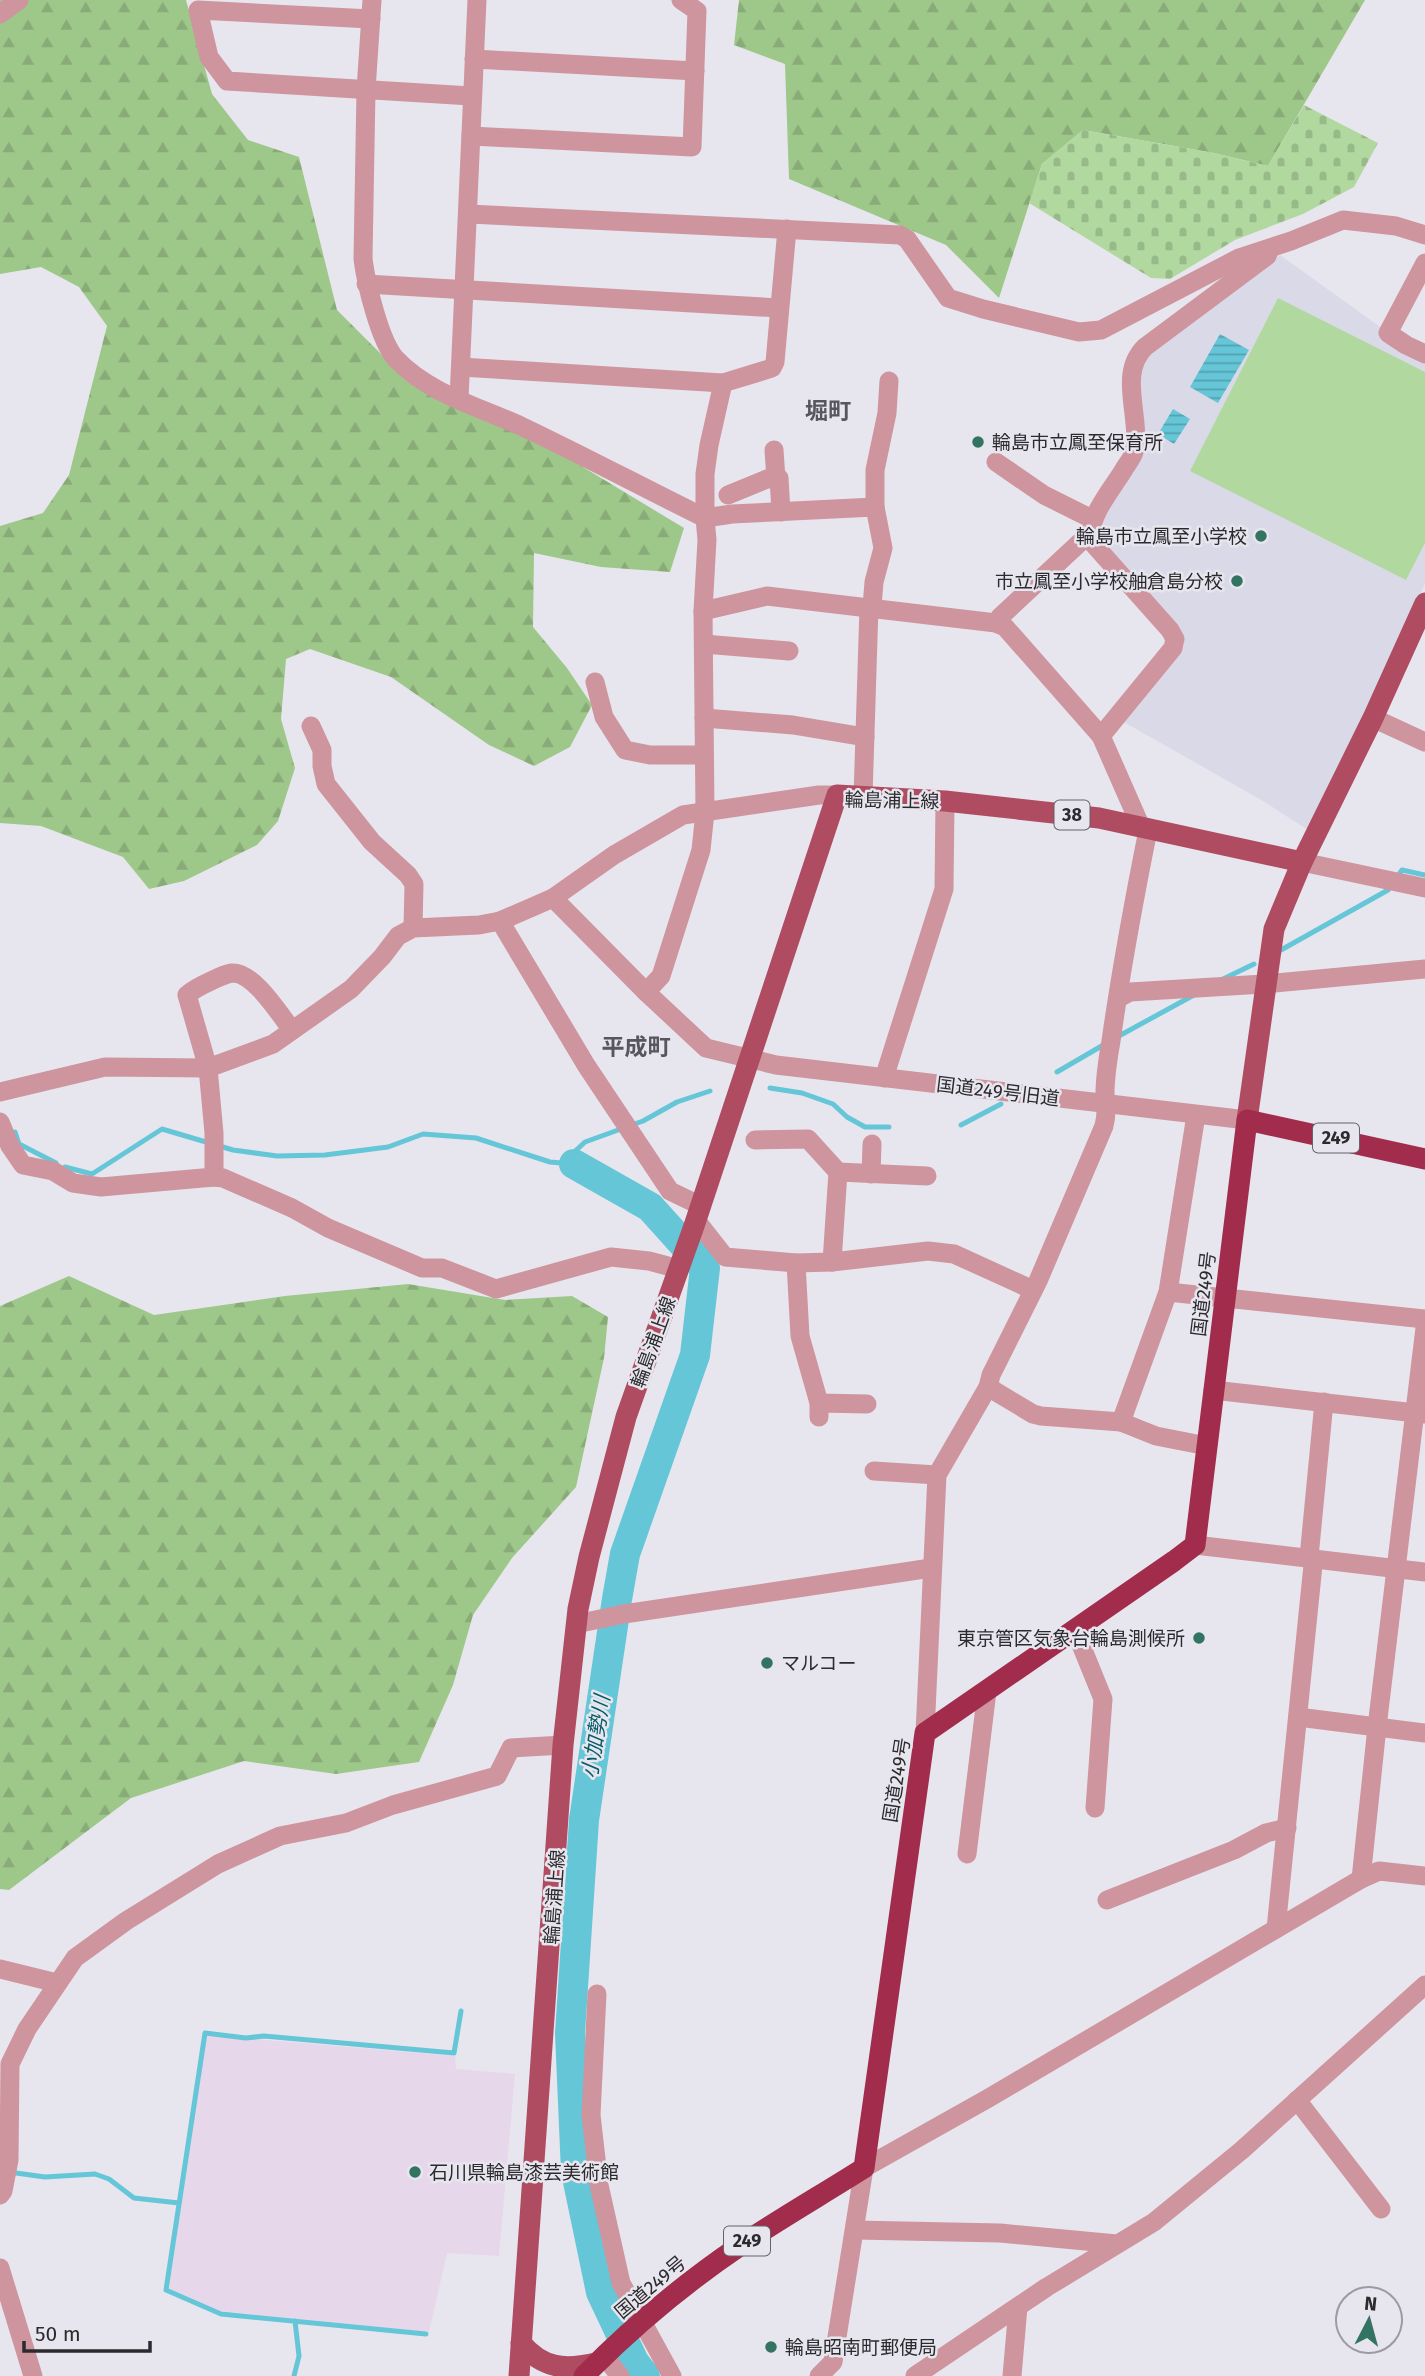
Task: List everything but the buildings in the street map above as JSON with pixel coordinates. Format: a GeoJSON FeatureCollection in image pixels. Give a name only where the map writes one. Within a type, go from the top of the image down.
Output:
{"type":"FeatureCollection","features":[{"type":"Feature","properties":{"kind":"highway","name":"249"},"geometry":{"type":"LineString","coordinates":[[1247,1121],[1425,1159]]}},
{"type":"Feature","properties":{"kind":"highway","name":"国道249号"},"geometry":{"type":"LineString","coordinates":[[598,2362],[689,2283],[741,2245],[864,2168],[925,1733],[1195,1545],[1247,1121]]}},
{"type":"Feature","properties":{"kind":"main road"},"geometry":{"type":"LineString","coordinates":[[1247,1121],[1264,984],[1274,929],[1302,862],[1423,609]]}},
{"type":"Feature","properties":{"kind":"main road","name":"輪島浦上線"},"geometry":{"type":"LineString","coordinates":[[519,2376],[563,1745],[586,1621],[589,1557],[626,1417],[697,1217],[837,795],[945,801],[1056,813],[1302,862]]}},
{"type":"Feature","properties":{"kind":"main road"},"geometry":{"type":"LineString","coordinates":[[521,2343],[529,2352],[551,2365],[575,2368],[598,2362]]}},
{"type":"Feature","properties":{"kind":"street"},"geometry":{"type":"LineString","coordinates":[[0,14],[19,0]]}},
{"type":"Feature","properties":{"kind":"street"},"geometry":{"type":"LineString","coordinates":[[459,399],[477,0]]}},
{"type":"Feature","properties":{"kind":"street"},"geometry":{"type":"LineString","coordinates":[[471,136],[692,147],[698,11],[681,0]]}},
{"type":"Feature","properties":{"kind":"street"},"geometry":{"type":"LineString","coordinates":[[471,96],[366,90],[227,81],[209,58],[198,10],[371,9],[366,90],[363,259],[366,284],[394,357],[419,380],[617,473],[705,518],[732,514],[875,507]]}},
{"type":"Feature","properties":{"kind":"street"},"geometry":{"type":"LineString","coordinates":[[474,59],[695,71]]}},
{"type":"Feature","properties":{"kind":"street"},"geometry":{"type":"LineString","coordinates":[[469,214],[900,235],[907,239],[948,298],[1079,332],[1101,330],[1240,258],[1343,220],[1396,226],[1425,234]]}},
{"type":"Feature","properties":{"kind":"street"},"geometry":{"type":"LineString","coordinates":[[461,367],[723,383],[772,368],[775,362],[787,229]]}},
{"type":"Feature","properties":{"kind":"street"},"geometry":{"type":"LineString","coordinates":[[996,623],[1091,526],[1134,454],[1135,422],[1131,372],[1137,355],[1267,256],[1271,246]]}},
{"type":"Feature","properties":{"kind":"street"},"geometry":{"type":"LineString","coordinates":[[1425,263],[1388,333],[1425,354]]}},
{"type":"Feature","properties":{"kind":"street"},"geometry":{"type":"LineString","coordinates":[[366,284],[779,308]]}},
{"type":"Feature","properties":{"kind":"street"},"geometry":{"type":"LineString","coordinates":[[863,797],[871,607],[883,548],[875,507],[877,458],[887,413],[889,381]]}},
{"type":"Feature","properties":{"kind":"street"},"geometry":{"type":"LineString","coordinates":[[646,992],[661,975],[701,850],[705,813],[705,474],[723,383]]}},
{"type":"Feature","properties":{"kind":"street"},"geometry":{"type":"LineString","coordinates":[[774,450],[776,479]]}},
{"type":"Feature","properties":{"kind":"street"},"geometry":{"type":"LineString","coordinates":[[996,462],[1091,526]]}},
{"type":"Feature","properties":{"kind":"street"},"geometry":{"type":"LineString","coordinates":[[728,495],[767,479],[779,478],[781,512]]}},
{"type":"Feature","properties":{"kind":"street"},"geometry":{"type":"LineString","coordinates":[[1091,526],[1089,539],[1175,639],[1173,648],[1101,736]]}},
{"type":"Feature","properties":{"kind":"street"},"geometry":{"type":"LineString","coordinates":[[703,611],[768,596],[996,623],[1005,627],[1101,736],[1145,829],[1109,1052],[1107,1115],[1104,1126],[1077,1192],[988,1387],[937,1475],[925,1733]]}},
{"type":"Feature","properties":{"kind":"street"},"geometry":{"type":"LineString","coordinates":[[704,644],[789,651]]}},
{"type":"Feature","properties":{"kind":"street"},"geometry":{"type":"LineString","coordinates":[[596,682],[604,717],[625,750],[650,755],[703,755]]}},
{"type":"Feature","properties":{"kind":"street"},"geometry":{"type":"LineString","coordinates":[[704,718],[793,725],[865,737]]}},
{"type":"Feature","properties":{"kind":"street"},"geometry":{"type":"LineString","coordinates":[[1373,718],[1425,742]]}},
{"type":"Feature","properties":{"kind":"street"},"geometry":{"type":"LineString","coordinates":[[311,726],[322,750],[326,785],[372,842],[408,875],[414,884],[413,928]]}},
{"type":"Feature","properties":{"kind":"street"},"geometry":{"type":"LineString","coordinates":[[0,1092],[105,1067],[208,1068],[274,1044],[351,989],[398,936],[413,928],[479,925],[500,921],[553,898],[614,855],[683,815],[795,798],[837,795]]}},
{"type":"Feature","properties":{"kind":"street"},"geometry":{"type":"LineString","coordinates":[[884,1078],[944,889],[945,801]]}},
{"type":"Feature","properties":{"kind":"street"},"geometry":{"type":"LineString","coordinates":[[1302,862],[1425,888]]}},
{"type":"Feature","properties":{"kind":"street","name":"国道249号旧道"},"geometry":{"type":"LineString","coordinates":[[553,898],[706,1048],[776,1065],[1247,1121]]}},
{"type":"Feature","properties":{"kind":"street"},"geometry":{"type":"LineString","coordinates":[[500,921],[586,1065],[629,1130],[670,1191],[697,1217],[725,1257],[796,1263],[832,1262],[916,1251],[954,1254],[1032,1290]]}},
{"type":"Feature","properties":{"kind":"street"},"geometry":{"type":"LineString","coordinates":[[1119,998],[1130,992],[1219,988],[1425,969]]}},
{"type":"Feature","properties":{"kind":"street"},"geometry":{"type":"LineString","coordinates":[[214,1177],[208,1068],[187,995],[223,975],[234,973],[244,976],[260,989],[292,1030]]}},
{"type":"Feature","properties":{"kind":"street"},"geometry":{"type":"LineString","coordinates":[[1121,1422],[1168,1292],[1196,1115]]}},
{"type":"Feature","properties":{"kind":"street"},"geometry":{"type":"LineString","coordinates":[[4,1132],[23,1165],[53,1171],[73,1183],[101,1187],[223,1178],[292,1208],[328,1228],[422,1268],[442,1268],[496,1289],[611,1256],[640,1259],[679,1269]]}},
{"type":"Feature","properties":{"kind":"street"},"geometry":{"type":"LineString","coordinates":[[755,1140],[808,1139],[838,1172],[927,1176]]}},
{"type":"Feature","properties":{"kind":"street"},"geometry":{"type":"LineString","coordinates":[[871,1174],[872,1144]]}},
{"type":"Feature","properties":{"kind":"street"},"geometry":{"type":"LineString","coordinates":[[832,1262],[838,1172]]}},
{"type":"Feature","properties":{"kind":"street"},"geometry":{"type":"LineString","coordinates":[[796,1263],[800,1336],[819,1410],[867,1404]]}},
{"type":"Feature","properties":{"kind":"street"},"geometry":{"type":"LineString","coordinates":[[1168,1292],[1425,1319]]}},
{"type":"Feature","properties":{"kind":"street"},"geometry":{"type":"LineString","coordinates":[[1361,1879],[1377,1727],[1420,1413],[1425,1328]]}},
{"type":"Feature","properties":{"kind":"street"},"geometry":{"type":"LineString","coordinates":[[988,1387],[1033,1414],[1121,1422],[1156,1436],[1207,1446]]}},
{"type":"Feature","properties":{"kind":"street"},"geometry":{"type":"LineString","coordinates":[[1213,1390],[1420,1413]]}},
{"type":"Feature","properties":{"kind":"street"},"geometry":{"type":"LineString","coordinates":[[1276,1929],[1313,1565],[1309,1557],[1324,1402]]}},
{"type":"Feature","properties":{"kind":"street"},"geometry":{"type":"LineString","coordinates":[[874,1471],[937,1475]]}},
{"type":"Feature","properties":{"kind":"street"},"geometry":{"type":"LineString","coordinates":[[1195,1545],[1425,1572]]}},
{"type":"Feature","properties":{"kind":"street"},"geometry":{"type":"LineString","coordinates":[[586,1621],[931,1568]]}},
{"type":"Feature","properties":{"kind":"street"},"geometry":{"type":"LineString","coordinates":[[1075,1630],[1102,1699],[1095,1808]]}},
{"type":"Feature","properties":{"kind":"street"},"geometry":{"type":"LineString","coordinates":[[967,1854],[986,1691]]}},
{"type":"Feature","properties":{"kind":"street"},"geometry":{"type":"LineString","coordinates":[[1298,1717],[1425,1733]]}},
{"type":"Feature","properties":{"kind":"street"},"geometry":{"type":"LineString","coordinates":[[0,2195],[9,2160],[9,2064],[27,2029],[75,1958],[126,1921],[218,1864],[280,1836],[346,1823],[393,1805],[497,1776],[511,1748],[563,1745]]}},
{"type":"Feature","properties":{"kind":"street"},"geometry":{"type":"LineString","coordinates":[[1107,1900],[1234,1850],[1266,1833],[1287,1828]]}},
{"type":"Feature","properties":{"kind":"street"},"geometry":{"type":"LineString","coordinates":[[818,2376],[833,2362],[864,2168],[987,2099],[1361,1879],[1379,1871],[1425,1876]]}},
{"type":"Feature","properties":{"kind":"street"},"geometry":{"type":"LineString","coordinates":[[0,1969],[57,1983]]}},
{"type":"Feature","properties":{"kind":"street"},"geometry":{"type":"LineString","coordinates":[[915,2376],[1018,2307],[1154,2222],[1242,2150],[1425,1985]]}},
{"type":"Feature","properties":{"kind":"street"},"geometry":{"type":"LineString","coordinates":[[597,1994],[591,2115],[599,2185],[621,2283],[640,2324],[672,2376]]}},
{"type":"Feature","properties":{"kind":"street"},"geometry":{"type":"LineString","coordinates":[[1297,2100],[1381,2209]]}},
{"type":"Feature","properties":{"kind":"street"},"geometry":{"type":"LineString","coordinates":[[855,2230],[1000,2233],[1117,2244]]}},
{"type":"Feature","properties":{"kind":"street"},"geometry":{"type":"LineString","coordinates":[[0,2268],[33,2376]]}},
{"type":"Feature","properties":{"kind":"street"},"geometry":{"type":"LineString","coordinates":[[1012,2376],[1018,2307]]}},
{"type":"Feature","properties":{"kind":"street"},"geometry":{"type":"LineString","coordinates":[[598,2362],[620,2376]]}},
{"type":"Feature","properties":{"kind":"shaded area","name":"輪島市立鳳至小学校"},"geometry":{"type":"Polygon","coordinates":[[[1280,255],[1425,359],[1425,584],[1308,830],[1263,801],[1122,721],[1184,646],[1184,638],[1097,543],[1097,528],[1139,456],[1137,373],[1144,356],[1280,255]]]}},
{"type":"Feature","properties":{"kind":"shaded area"},"geometry":{"type":"Polygon","coordinates":[[[206,2035],[455,2056],[456,2069],[515,2074],[499,2256],[447,2253],[429,2332],[220,2311],[169,2288],[206,2035]]]}},
{"type":"Feature","properties":{"kind":"green space"},"geometry":{"type":"Polygon","coordinates":[[[0,0],[186,0],[212,94],[248,140],[299,157],[337,310],[408,381],[558,452],[684,528],[670,572],[601,567],[534,553],[533,627],[567,668],[592,705],[570,747],[534,766],[489,745],[391,677],[310,649],[286,659],[281,719],[295,768],[278,821],[257,845],[184,881],[149,889],[123,857],[41,826],[0,823],[0,526],[43,513],[69,475],[107,326],[79,287],[41,267],[0,274],[0,0]]]}},
{"type":"Feature","properties":{"kind":"green space"},"geometry":{"type":"Polygon","coordinates":[[[739,0],[1365,0],[1268,166],[1214,153],[1083,130],[1042,164],[999,298],[946,245],[789,179],[785,64],[734,45],[739,0]]]}},
{"type":"Feature","properties":{"kind":"green space"},"geometry":{"type":"Polygon","coordinates":[[[1304,105],[1378,143],[1354,187],[1303,214],[1235,240],[1170,279],[1151,278],[1029,203],[1042,164],[1083,130],[1214,153],[1268,166],[1304,105]]]}},
{"type":"Feature","properties":{"kind":"green space"},"geometry":{"type":"Polygon","coordinates":[[[1278,298],[1425,372],[1425,543],[1406,580],[1190,471],[1278,298]]]}},
{"type":"Feature","properties":{"kind":"green space"},"geometry":{"type":"Polygon","coordinates":[[[69,1276],[154,1315],[285,1296],[408,1284],[505,1300],[572,1296],[608,1317],[604,1358],[576,1487],[512,1558],[473,1615],[453,1685],[419,1762],[336,1774],[244,1761],[131,1798],[9,1890],[0,1889],[0,1306],[69,1276]]]}},
{"type":"Feature","properties":{"kind":"water"},"geometry":{"type":"Polygon","coordinates":[[[1220,334],[1249,350],[1218,403],[1190,387],[1220,334]]]}},
{"type":"Feature","properties":{"kind":"water"},"geometry":{"type":"Polygon","coordinates":[[[1173,409],[1190,419],[1174,444],[1158,434],[1173,409]]]}},
{"type":"Feature","properties":{"kind":"waterway"},"geometry":{"type":"LineString","coordinates":[[1398,876],[1402,870],[1425,875]]}},
{"type":"Feature","properties":{"kind":"waterway"},"geometry":{"type":"LineString","coordinates":[[1281,950],[1390,887]]}},
{"type":"Feature","properties":{"kind":"waterway"},"geometry":{"type":"LineString","coordinates":[[1221,980],[1254,964]]}},
{"type":"Feature","properties":{"kind":"waterway"},"geometry":{"type":"LineString","coordinates":[[1117,1037],[1194,995]]}},
{"type":"Feature","properties":{"kind":"waterway"},"geometry":{"type":"LineString","coordinates":[[1057,1072],[1105,1044]]}},
{"type":"Feature","properties":{"kind":"waterway"},"geometry":{"type":"LineString","coordinates":[[770,1088],[802,1093],[833,1104],[847,1117],[865,1127],[889,1127]]}},
{"type":"Feature","properties":{"kind":"waterway"},"geometry":{"type":"LineString","coordinates":[[65,1167],[92,1174],[162,1129],[233,1150],[277,1156],[325,1155],[388,1147],[423,1134],[476,1138],[550,1162],[574,1164],[571,1164],[572,1154],[585,1142],[643,1121],[677,1102],[710,1091]]}},
{"type":"Feature","properties":{"kind":"waterway"},"geometry":{"type":"LineString","coordinates":[[961,1125],[1001,1104]]}},
{"type":"Feature","properties":{"kind":"waterway"},"geometry":{"type":"LineString","coordinates":[[9,1134],[15,1132],[19,1144],[56,1163]]}},
{"type":"Feature","properties":{"kind":"waterway","name":"小加勢川"},"geometry":{"type":"LineString","coordinates":[[574,1164],[650,1207],[705,1268],[695,1355],[625,1554],[617,1599],[584,1820],[570,2033],[576,2172],[601,2292],[634,2362],[645,2376]]}},
{"type":"Feature","properties":{"kind":"waterway"},"geometry":{"type":"LineString","coordinates":[[426,2334],[221,2314],[166,2290],[205,2033],[454,2053],[461,2011]]}},
{"type":"Feature","properties":{"kind":"waterway"},"geometry":{"type":"LineString","coordinates":[[16,2173],[45,2177],[95,2174],[109,2179],[134,2198],[179,2203]]}},
{"type":"Feature","properties":{"kind":"waterway"},"geometry":{"type":"LineString","coordinates":[[294,2376],[299,2356],[295,2321]]}},
{"type":"Feature","properties":{"kind":"place","name":"輪島市立鳳至保育所"},"geometry":{"type":"Point","coordinates":[978,442]}},
{"type":"Feature","properties":{"kind":"place","name":"輪島市立鳳至小学校"},"geometry":{"type":"Point","coordinates":[1261,536]}},
{"type":"Feature","properties":{"kind":"place","name":"市立鳳至小学校舳倉島分校"},"geometry":{"type":"Point","coordinates":[1237,581]}},
{"type":"Feature","properties":{"kind":"place","name":"東京管区気象台輪島測候所"},"geometry":{"type":"Point","coordinates":[1199,1638]}},
{"type":"Feature","properties":{"kind":"place","name":"マルコー"},"geometry":{"type":"Point","coordinates":[767,1663]}},
{"type":"Feature","properties":{"kind":"place","name":"石川県輪島漆芸美術館"},"geometry":{"type":"Point","coordinates":[415,2172]}},
{"type":"Feature","properties":{"kind":"place","name":"輪島昭南町郵便局"},"geometry":{"type":"Point","coordinates":[771,2347]}},
{"type":"Feature","properties":{"kind":"district","name":"堀町"},"geometry":{"type":"Point","coordinates":[828,411]}},
{"type":"Feature","properties":{"kind":"district","name":"平成町"},"geometry":{"type":"Point","coordinates":[636,1047]}}]}
